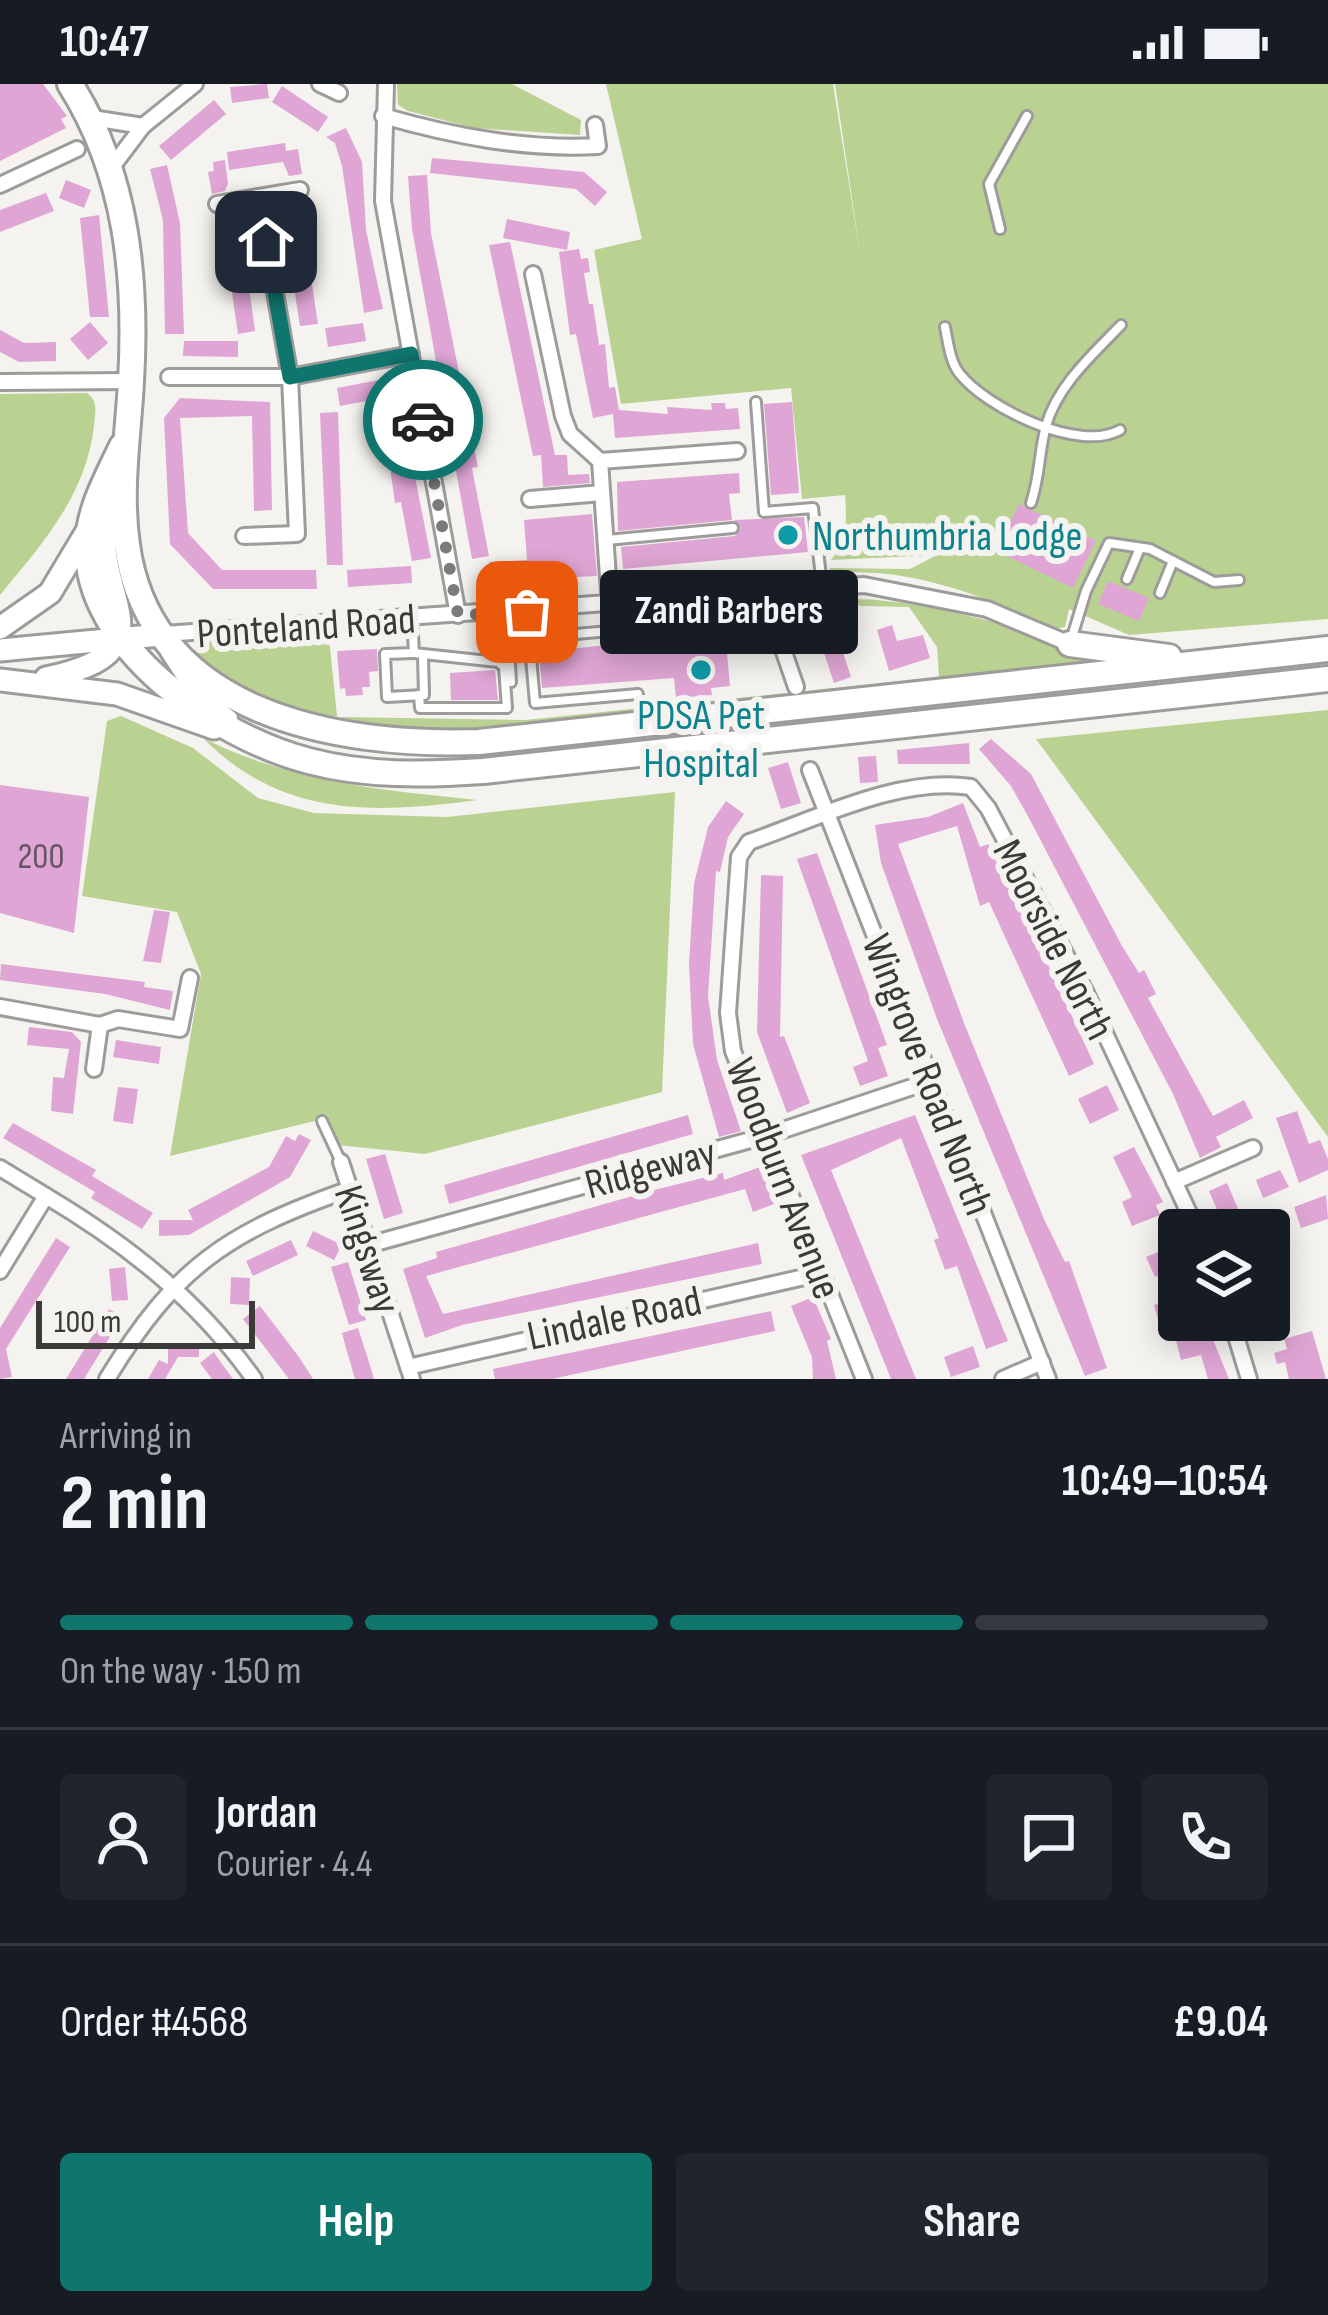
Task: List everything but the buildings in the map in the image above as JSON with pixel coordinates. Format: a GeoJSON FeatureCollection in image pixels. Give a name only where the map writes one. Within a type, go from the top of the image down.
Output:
{"type":"FeatureCollection","features":[{"type":"Feature","properties":{"kind":"highway","name":"Ponteland Road"},"geometry":{"type":"LineString","coordinates":[[70,84],[92,118],[112,167],[130,271],[131,381],[123,444],[132,573],[160,635]]}},
{"type":"Feature","properties":{"kind":"highway","name":"Ponteland Road"},"geometry":{"type":"LineString","coordinates":[[123,444],[90,526],[90,573],[119,638],[162,685],[285,754],[395,774],[483,771],[1328,679]]}},
{"type":"Feature","properties":{"kind":"highway"},"geometry":{"type":"LineString","coordinates":[[160,635],[200,676],[250,707],[321,731],[392,743],[557,734],[1328,649]]}},
{"type":"Feature","properties":{"kind":"highway"},"geometry":{"type":"LineString","coordinates":[[1070,644],[1207,662]]}},
{"type":"Feature","properties":{"kind":"main road"},"geometry":{"type":"LineString","coordinates":[[34,680],[105,657],[119,638],[122,608],[109,569],[106,524],[126,478]]}},
{"type":"Feature","properties":{"kind":"main road"},"geometry":{"type":"LineString","coordinates":[[0,628],[50,593],[90,526]]}},
{"type":"Feature","properties":{"kind":"main road"},"geometry":{"type":"LineString","coordinates":[[0,650],[160,635]]}},
{"type":"Feature","properties":{"kind":"main road"},"geometry":{"type":"LineString","coordinates":[[0,680],[34,680],[138,699],[285,754]]}},
{"type":"Feature","properties":{"kind":"street"},"geometry":{"type":"LineString","coordinates":[[112,167],[143,126],[195,84]]}},
{"type":"Feature","properties":{"kind":"street"},"geometry":{"type":"LineString","coordinates":[[320,84],[339,92]]}},
{"type":"Feature","properties":{"kind":"street"},"geometry":{"type":"LineString","coordinates":[[386,84],[383,201],[458,615]]}},
{"type":"Feature","properties":{"kind":"street"},"geometry":{"type":"LineString","coordinates":[[383,116],[492,140],[566,148],[598,146],[595,125]]}},
{"type":"Feature","properties":{"kind":"street"},"geometry":{"type":"LineString","coordinates":[[92,118],[143,126]]}},
{"type":"Feature","properties":{"kind":"street"},"geometry":{"type":"LineString","coordinates":[[0,184],[77,149]]}},
{"type":"Feature","properties":{"kind":"street"},"geometry":{"type":"LineString","coordinates":[[217,204],[300,190]]}},
{"type":"Feature","properties":{"kind":"street"},"geometry":{"type":"LineString","coordinates":[[244,536],[298,534],[290,377],[258,197]]}},
{"type":"Feature","properties":{"kind":"street"},"geometry":{"type":"LineString","coordinates":[[533,274],[563,416],[570,434],[600,461],[610,606]]}},
{"type":"Feature","properties":{"kind":"street"},"geometry":{"type":"LineString","coordinates":[[169,377],[290,377],[411,354]]}},
{"type":"Feature","properties":{"kind":"street"},"geometry":{"type":"LineString","coordinates":[[0,382],[131,381]]}},
{"type":"Feature","properties":{"kind":"street"},"geometry":{"type":"LineString","coordinates":[[600,461],[737,451]]}},
{"type":"Feature","properties":{"kind":"street"},"geometry":{"type":"LineString","coordinates":[[530,499],[602,493]]}},
{"type":"Feature","properties":{"kind":"street","name":"Ponteland Road"},"geometry":{"type":"LineString","coordinates":[[160,635],[610,606],[822,585],[901,588],[987,609],[1070,644]]}},
{"type":"Feature","properties":{"kind":"street"},"geometry":{"type":"LineString","coordinates":[[763,591],[796,687]]}},
{"type":"Feature","properties":{"kind":"street"},"geometry":{"type":"LineString","coordinates":[[160,635],[190,686],[250,735]]}},
{"type":"Feature","properties":{"kind":"street","name":"Wingrove Road North"},"geometry":{"type":"LineString","coordinates":[[809,770],[1048,1379]]}},
{"type":"Feature","properties":{"kind":"street","name":"Moorside North"},"geometry":{"type":"LineString","coordinates":[[826,816],[858,803],[948,784],[971,787],[988,808],[1086,993],[1187,1209]]}},
{"type":"Feature","properties":{"kind":"street","name":"Woodburn Avenue"},"geometry":{"type":"LineString","coordinates":[[826,816],[749,842],[739,857],[728,1013],[733,1052],[864,1379]]}},
{"type":"Feature","properties":{"kind":"street"},"geometry":{"type":"LineString","coordinates":[[0,1007],[100,1025],[118,1019],[180,1029],[190,978]]}},
{"type":"Feature","properties":{"kind":"street"},"geometry":{"type":"LineString","coordinates":[[94,1069],[100,1025]]}},
{"type":"Feature","properties":{"kind":"street","name":"Ridgeway"},"geometry":{"type":"LineString","coordinates":[[368,1246],[766,1136],[930,1081]]}},
{"type":"Feature","properties":{"kind":"street"},"geometry":{"type":"LineString","coordinates":[[1174,1182],[1253,1148]]}},
{"type":"Feature","properties":{"kind":"street","name":"Kingsway"},"geometry":{"type":"LineString","coordinates":[[341,1162],[410,1373]]}},
{"type":"Feature","properties":{"kind":"street"},"geometry":{"type":"LineString","coordinates":[[0,1168],[145,1260],[175,1286],[254,1379]]}},
{"type":"Feature","properties":{"kind":"street"},"geometry":{"type":"LineString","coordinates":[[107,1379],[148,1312],[236,1235],[350,1189]]}},
{"type":"Feature","properties":{"kind":"street"},"geometry":{"type":"LineString","coordinates":[[0,1271],[46,1196]]}},
{"type":"Feature","properties":{"kind":"street","name":"Lindale Road"},"geometry":{"type":"LineString","coordinates":[[410,1373],[822,1273]]}},
{"type":"Feature","properties":{"kind":"street"},"geometry":{"type":"LineString","coordinates":[[1238,1341],[1250,1379]]}},
{"type":"Feature","properties":{"kind":"street"},"geometry":{"type":"LineString","coordinates":[[1003,1379],[1042,1362]]}},
{"type":"Feature","properties":{"kind":"lane"},"geometry":{"type":"LineString","coordinates":[[1000,229],[989,184],[1027,116]]}},
{"type":"Feature","properties":{"kind":"lane"},"geometry":{"type":"LineString","coordinates":[[1031,503],[1041,474],[1045,428],[1073,378],[1121,325]]}},
{"type":"Feature","properties":{"kind":"lane"},"geometry":{"type":"LineString","coordinates":[[946,328],[958,372],[1045,428],[1088,439],[1120,430]]}},
{"type":"Feature","properties":{"kind":"lane"},"geometry":{"type":"LineString","coordinates":[[757,402],[764,512],[813,508],[822,585]]}},
{"type":"Feature","properties":{"kind":"lane"},"geometry":{"type":"LineString","coordinates":[[737,451],[759,450]]}},
{"type":"Feature","properties":{"kind":"lane"},"geometry":{"type":"LineString","coordinates":[[605,540],[733,528]]}},
{"type":"Feature","properties":{"kind":"lane"},"geometry":{"type":"LineString","coordinates":[[1070,644],[1086,591],[1109,543],[1140,548],[1214,582],[1239,580]]}},
{"type":"Feature","properties":{"kind":"lane"},"geometry":{"type":"LineString","coordinates":[[1127,579],[1140,548]]}},
{"type":"Feature","properties":{"kind":"lane"},"geometry":{"type":"LineString","coordinates":[[1160,592],[1173,561]]}},
{"type":"Feature","properties":{"kind":"lane"},"geometry":{"type":"LineString","coordinates":[[530,638],[644,628],[642,602]]}},
{"type":"Feature","properties":{"kind":"lane"},"geometry":{"type":"LineString","coordinates":[[527,612],[535,703],[638,694]]}},
{"type":"Feature","properties":{"kind":"lane"},"geometry":{"type":"LineString","coordinates":[[507,613],[512,682]]}},
{"type":"Feature","properties":{"kind":"lane"},"geometry":{"type":"LineString","coordinates":[[407,616],[418,655],[424,695],[418,695],[386,697],[385,654],[418,655],[454,654],[464,662],[493,660],[504,667],[507,708],[432,712],[420,707],[418,695]]}},
{"type":"Feature","properties":{"kind":"lane","name":"Kingsway"},"geometry":{"type":"LineString","coordinates":[[322,1121],[341,1162]]}},
{"type":"Feature","properties":{"kind":"green space"},"geometry":{"type":"Polygon","coordinates":[[[397,84],[512,84],[581,120],[580,135],[474,128],[408,111],[398,105],[397,84]]]}},
{"type":"Feature","properties":{"kind":"green space"},"geometry":{"type":"Polygon","coordinates":[[[606,84],[833,84],[861,259],[835,84],[1328,84],[1328,619],[1129,635],[1069,609],[1065,627],[1055,629],[974,595],[920,579],[833,573],[829,568],[910,569],[937,555],[831,560],[845,529],[845,495],[802,499],[791,388],[621,404],[594,250],[642,239],[606,84]]]}},
{"type":"Feature","properties":{"kind":"green space"},"geometry":{"type":"Polygon","coordinates":[[[87,393],[95,412],[82,474],[60,517],[0,595],[0,394],[87,393]]]}},
{"type":"Feature","properties":{"kind":"green space"},"geometry":{"type":"Polygon","coordinates":[[[857,599],[910,604],[980,618],[1046,640],[1089,665],[476,733],[420,734],[342,723],[342,717],[525,720],[939,677],[937,647],[909,607],[859,606],[857,599]]]}},
{"type":"Feature","properties":{"kind":"green space"},"geometry":{"type":"Polygon","coordinates":[[[265,630],[275,639],[329,638],[337,716],[258,699],[223,679],[194,651],[202,638],[265,630]]]}},
{"type":"Feature","properties":{"kind":"green space"},"geometry":{"type":"Polygon","coordinates":[[[1328,710],[1328,1137],[1036,739],[1328,710]]]}},
{"type":"Feature","properties":{"kind":"green space"},"geometry":{"type":"Polygon","coordinates":[[[121,716],[193,748],[258,798],[314,813],[447,817],[675,792],[662,1092],[425,1154],[337,1145],[327,1118],[170,1156],[201,974],[177,912],[82,896],[107,721],[121,716]]]}},
{"type":"Feature","properties":{"kind":"green space"},"geometry":{"type":"Polygon","coordinates":[[[203,738],[303,774],[371,788],[477,800],[365,808],[331,804],[265,783],[203,738]]]}},
{"type":"Feature","properties":{"kind":"way so far"},"geometry":{"type":"LineString","coordinates":[[423,420],[458,615],[527,612]]}},
{"type":"Feature","properties":{"kind":"place","name":"Northumbria Lodge"},"geometry":{"type":"Point","coordinates":[788,535]}},
{"type":"Feature","properties":{"kind":"place","name":"Zandi Barbers"},"geometry":{"type":"Point","coordinates":[527,612]}},
{"type":"Feature","properties":{"kind":"place","name":"PDSA Pet Hospital"},"geometry":{"type":"Point","coordinates":[701,670]}},
{"type":"Feature","properties":{"kind":"route"},"geometry":{"type":"LineString","coordinates":[[266,242],[290,377],[411,354],[423,420]]}}]}
